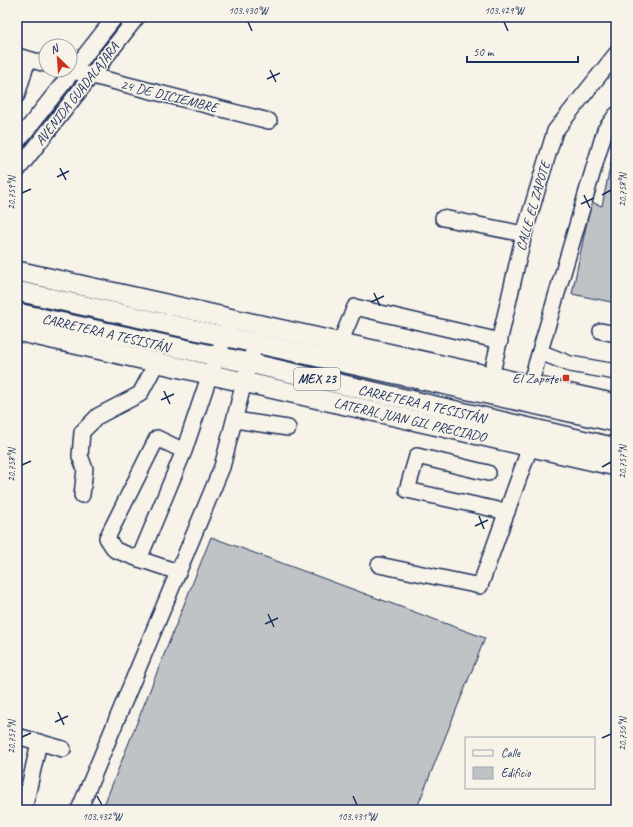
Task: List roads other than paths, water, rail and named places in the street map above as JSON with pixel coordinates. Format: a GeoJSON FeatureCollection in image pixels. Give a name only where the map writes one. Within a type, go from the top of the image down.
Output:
{"type":"FeatureCollection","features":[{"type":"Feature","properties":{"kind":"main road"},"geometry":{"type":"LineString","coordinates":[[17,270],[229,327]]}},
{"type":"Feature","properties":{"kind":"main road","name":"CARRETERA A TESISTÁN"},"geometry":{"type":"LineString","coordinates":[[17,291],[229,327],[616,422]]}},
{"type":"Feature","properties":{"kind":"main road","name":"CARRETERA A TESISTÁN"},"geometry":{"type":"LineString","coordinates":[[17,313],[214,366],[249,364],[616,448]]}},
{"type":"Feature","properties":{"kind":"main road","name":"LATERAL JUAN GIL PRECIADO"},"geometry":{"type":"LineString","coordinates":[[17,331],[157,362],[214,366],[244,382],[616,466]]}},
{"type":"Feature","properties":{"kind":"main road"},"geometry":{"type":"LineString","coordinates":[[260,334],[340,342],[616,404]]}},
{"type":"Feature","properties":{"kind":"street","name":"AVENIDA GUADALAJARA"},"geometry":{"type":"LineString","coordinates":[[78,61],[115,17]]}},
{"type":"Feature","properties":{"kind":"street","name":"AVENIDA GUADALAJARA"},"geometry":{"type":"LineString","coordinates":[[17,171],[137,17]]}},
{"type":"Feature","properties":{"kind":"street","name":"CALLE EL ZAPOTE"},"geometry":{"type":"LineString","coordinates":[[491,377],[524,234],[555,131],[616,54]]}},
{"type":"Feature","properties":{"kind":"street"},"geometry":{"type":"LineString","coordinates":[[17,95],[22,58],[38,62]]}},
{"type":"Feature","properties":{"kind":"street","name":"24 DE DICIEMBRE"},"geometry":{"type":"LineString","coordinates":[[78,72],[270,121]]}},
{"type":"Feature","properties":{"kind":"street","name":"AVENIDA GUADALAJARA"},"geometry":{"type":"LineString","coordinates":[[17,142],[64,78]]}},
{"type":"Feature","properties":{"kind":"street"},"geometry":{"type":"LineString","coordinates":[[530,385],[605,130],[616,114]]}},
{"type":"Feature","properties":{"kind":"street"},"geometry":{"type":"LineString","coordinates":[[443,218],[524,234]]}},
{"type":"Feature","properties":{"kind":"street"},"geometry":{"type":"LineString","coordinates":[[340,342],[355,307],[500,341]]}},
{"type":"Feature","properties":{"kind":"street"},"geometry":{"type":"LineString","coordinates":[[139,559],[184,451],[229,327]]}},
{"type":"Feature","properties":{"kind":"street"},"geometry":{"type":"LineString","coordinates":[[79,810],[222,467],[249,364],[260,334]]}},
{"type":"Feature","properties":{"kind":"street"},"geometry":{"type":"LineString","coordinates":[[540,352],[570,364],[616,372]]}},
{"type":"Feature","properties":{"kind":"street"},"geometry":{"type":"LineString","coordinates":[[82,495],[85,469],[80,456],[82,432],[98,416],[140,394],[157,362]]}},
{"type":"Feature","properties":{"kind":"street"},"geometry":{"type":"LineString","coordinates":[[234,420],[288,428]]}},
{"type":"Feature","properties":{"kind":"street"},"geometry":{"type":"LineString","coordinates":[[178,572],[115,550],[107,538],[158,438],[184,451]]}},
{"type":"Feature","properties":{"kind":"street"},"geometry":{"type":"LineString","coordinates":[[379,565],[480,586],[530,447]]}},
{"type":"Feature","properties":{"kind":"street"},"geometry":{"type":"LineString","coordinates":[[488,473],[417,456],[407,490],[507,512]]}},
{"type":"Feature","properties":{"kind":"street"},"geometry":{"type":"LineString","coordinates":[[17,736],[63,749]]}},
{"type":"Feature","properties":{"kind":"street"},"geometry":{"type":"LineString","coordinates":[[24,810],[39,742]]}},
{"type":"Feature","properties":{"kind":"place","name":"El Zapote"},"geometry":{"type":"Point","coordinates":[566,378]}}]}
